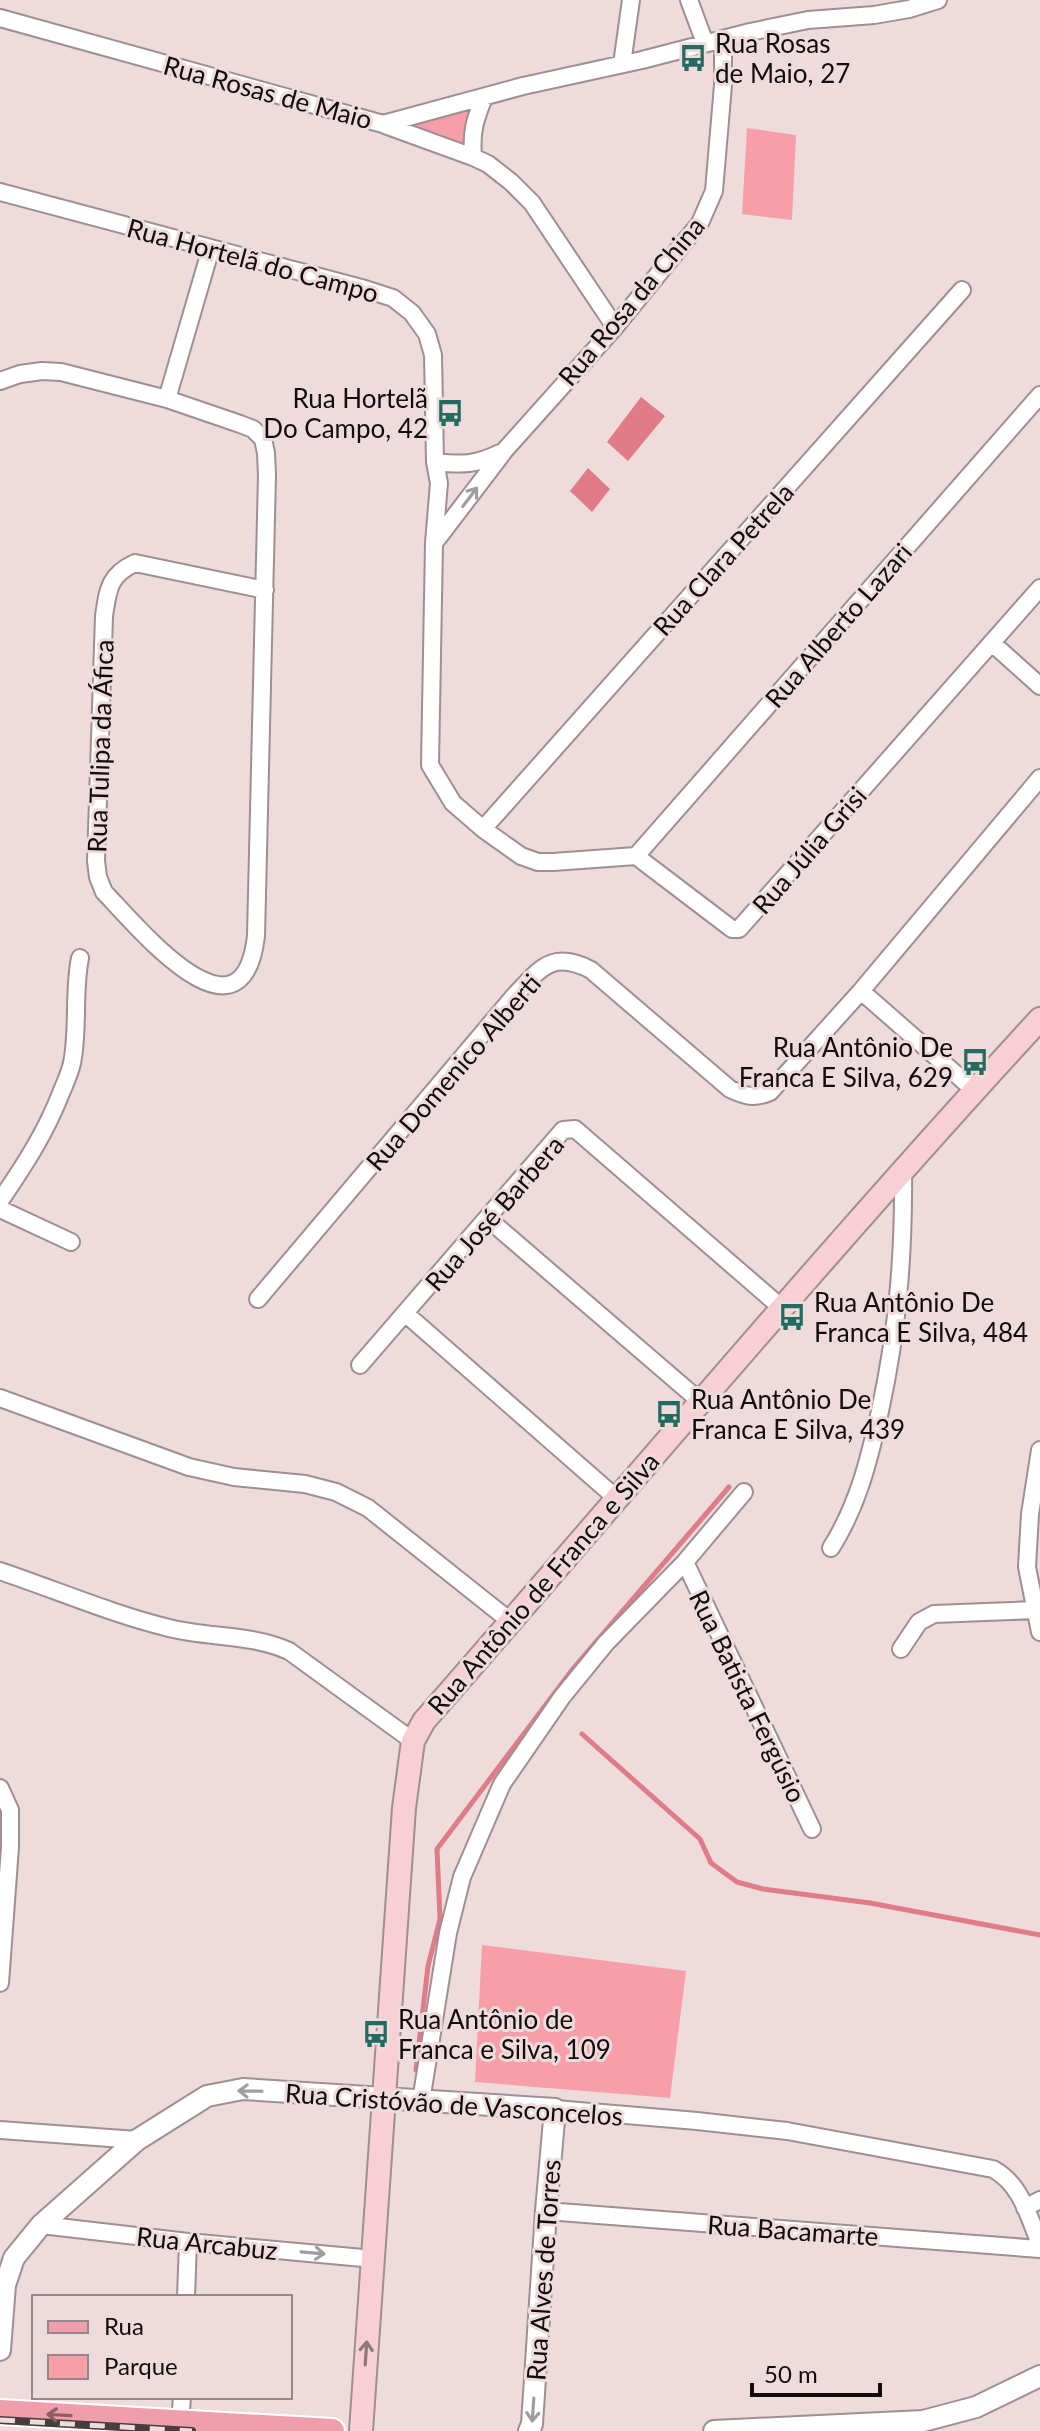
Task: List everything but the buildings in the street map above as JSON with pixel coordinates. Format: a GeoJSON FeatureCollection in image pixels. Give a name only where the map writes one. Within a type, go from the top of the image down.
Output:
{"type":"FeatureCollection","features":[{"type":"Feature","properties":{"kind":"main road","name":"Rua Antônio de Franca e Silva"},"geometry":{"type":"LineString","coordinates":[[361,2431],[404,1808],[413,1741],[424,1721],[615,1497],[783,1309],[903,1168],[1040,1019]]}},
{"type":"Feature","properties":{"kind":"main road"},"geometry":{"type":"LineString","coordinates":[[0,2412],[332,2431]]}},
{"type":"Feature","properties":{"kind":"street"},"geometry":{"type":"LineString","coordinates":[[622,64],[631,0]]}},
{"type":"Feature","properties":{"kind":"street"},"geometry":{"type":"LineString","coordinates":[[689,0],[705,43]]}},
{"type":"Feature","properties":{"kind":"street","name":"Rua Rosas de Maio"},"geometry":{"type":"LineString","coordinates":[[0,18],[383,124],[705,43],[808,20],[874,15],[938,0]]}},
{"type":"Feature","properties":{"kind":"street","name":"Rua Rosa da China"},"geometry":{"type":"LineString","coordinates":[[434,543],[505,450],[615,327],[700,223],[714,191],[723,85],[723,39]]}},
{"type":"Feature","properties":{"kind":"street"},"geometry":{"type":"LineString","coordinates":[[473,157],[473,123],[484,97]]}},
{"type":"Feature","properties":{"kind":"street"},"geometry":{"type":"LineString","coordinates":[[383,124],[473,157],[511,182],[532,203],[615,327]]}},
{"type":"Feature","properties":{"kind":"street","name":"Rua Hortelã do Campo"},"geometry":{"type":"LineString","coordinates":[[0,192],[393,298],[412,313],[427,334],[433,355],[435,462],[439,483],[434,543]]}},
{"type":"Feature","properties":{"kind":"street"},"geometry":{"type":"LineString","coordinates":[[167,399],[211,248]]}},
{"type":"Feature","properties":{"kind":"street","name":"Rua Clara Petrela"},"geometry":{"type":"LineString","coordinates":[[483,829],[962,290]]}},
{"type":"Feature","properties":{"kind":"street","name":"Rua Tulipa da Áfica"},"geometry":{"type":"LineString","coordinates":[[0,381],[20,374],[61,372],[167,399],[253,429],[263,439],[267,475],[265,590],[255,945],[249,967],[240,979],[228,985],[212,984],[198,981],[178,967],[104,892],[98,877],[104,616],[112,583],[119,570],[135,563],[265,590]]}},
{"type":"Feature","properties":{"kind":"street","name":"Rua Alberto Lazari"},"geometry":{"type":"LineString","coordinates":[[636,856],[1040,395]]}},
{"type":"Feature","properties":{"kind":"street","name":"Rua Rosa da China"},"geometry":{"type":"LineString","coordinates":[[435,462],[460,465],[478,463],[505,450]]}},
{"type":"Feature","properties":{"kind":"street"},"geometry":{"type":"LineString","coordinates":[[434,543],[430,765],[453,803],[521,856],[538,862],[636,856]]}},
{"type":"Feature","properties":{"kind":"street","name":"Rua Júlia Grisi"},"geometry":{"type":"LineString","coordinates":[[636,856],[732,929],[739,929],[1040,588]]}},
{"type":"Feature","properties":{"kind":"street"},"geometry":{"type":"LineString","coordinates":[[992,643],[1040,686]]}},
{"type":"Feature","properties":{"kind":"street","name":"Rua Domenico Alberti"},"geometry":{"type":"LineString","coordinates":[[258,1299],[539,970],[558,960],[576,962],[591,970],[730,1089],[746,1096],[759,1097],[770,1092],[861,991],[1040,778]]}},
{"type":"Feature","properties":{"kind":"street"},"geometry":{"type":"LineString","coordinates":[[0,1201],[50,1123],[72,1066],[76,1031],[75,982],[80,958]]}},
{"type":"Feature","properties":{"kind":"street"},"geometry":{"type":"LineString","coordinates":[[861,991],[974,1090]]}},
{"type":"Feature","properties":{"kind":"street","name":"Rua José Barbera"},"geometry":{"type":"LineString","coordinates":[[360,1365],[563,1130],[575,1129],[783,1309]]}},
{"type":"Feature","properties":{"kind":"street"},"geometry":{"type":"LineString","coordinates":[[831,1548],[853,1509],[866,1471],[888,1373],[898,1317],[904,1223],[903,1168]]}},
{"type":"Feature","properties":{"kind":"street"},"geometry":{"type":"LineString","coordinates":[[0,1209],[71,1242]]}},
{"type":"Feature","properties":{"kind":"street"},"geometry":{"type":"LineString","coordinates":[[487,1218],[701,1402]]}},
{"type":"Feature","properties":{"kind":"street"},"geometry":{"type":"LineString","coordinates":[[406,1314],[615,1497]]}},
{"type":"Feature","properties":{"kind":"street"},"geometry":{"type":"LineString","coordinates":[[0,1398],[189,1467],[234,1477],[305,1484],[336,1492],[368,1508],[510,1621]]}},
{"type":"Feature","properties":{"kind":"street"},"geometry":{"type":"LineString","coordinates":[[1040,1450],[1027,1567],[1040,1632]]}},
{"type":"Feature","properties":{"kind":"street"},"geometry":{"type":"LineString","coordinates":[[421,2101],[448,1933],[462,1877],[502,1784],[562,1697],[597,1654],[685,1562],[744,1492]]}},
{"type":"Feature","properties":{"kind":"street","name":"Rua Batista Fergúsio"},"geometry":{"type":"LineString","coordinates":[[685,1562],[812,1829]]}},
{"type":"Feature","properties":{"kind":"street"},"geometry":{"type":"LineString","coordinates":[[0,1571],[172,1629],[277,1645],[413,1741]]}},
{"type":"Feature","properties":{"kind":"street"},"geometry":{"type":"LineString","coordinates":[[901,1649],[919,1622],[934,1614],[1034,1610]]}},
{"type":"Feature","properties":{"kind":"street"},"geometry":{"type":"LineString","coordinates":[[0,1788],[10,1810],[10,1847],[0,1983]]}},
{"type":"Feature","properties":{"kind":"street","name":"Rua Cristóvão de Vasconcelos"},"geometry":{"type":"LineString","coordinates":[[0,2350],[7,2258],[137,2140],[207,2096],[243,2089],[697,2121],[787,2131],[993,2169],[1004,2175],[1033,2204],[1040,2247]]}},
{"type":"Feature","properties":{"kind":"street","name":"Rua Alves de Torres"},"geometry":{"type":"LineString","coordinates":[[529,2431],[532,2424],[555,2109]]}},
{"type":"Feature","properties":{"kind":"street"},"geometry":{"type":"LineString","coordinates":[[0,2130],[137,2140]]}},
{"type":"Feature","properties":{"kind":"street","name":"Rua Bacamarte"},"geometry":{"type":"LineString","coordinates":[[546,2211],[1040,2247]]}},
{"type":"Feature","properties":{"kind":"street","name":"Rua Arcabuz"},"geometry":{"type":"LineString","coordinates":[[41,2225],[374,2259]]}},
{"type":"Feature","properties":{"kind":"street"},"geometry":{"type":"LineString","coordinates":[[186,2295],[188,2242]]}},
{"type":"Feature","properties":{"kind":"street"},"geometry":{"type":"LineString","coordinates":[[714,2431],[923,2421],[976,2407],[1040,2376]]}},
{"type":"Feature","properties":{"kind":"street"},"geometry":{"type":"LineString","coordinates":[[180,2422],[182,2399]]}},
{"type":"Feature","properties":{"kind":"green space"},"geometry":{"type":"Polygon","coordinates":[[[482,99],[471,154],[394,124],[482,99]]]}},
{"type":"Feature","properties":{"kind":"green space"},"geometry":{"type":"Polygon","coordinates":[[[747,128],[796,135],[792,220],[742,214],[747,128]]]}},
{"type":"Feature","properties":{"kind":"green space"},"geometry":{"type":"Polygon","coordinates":[[[482,1945],[686,1971],[670,2098],[475,2082],[482,1945]]]}},
{"type":"Feature","properties":{"kind":"shaded area"},"geometry":{"type":"Polygon","coordinates":[[[641,397],[665,416],[628,461],[607,442],[641,397]]]}},
{"type":"Feature","properties":{"kind":"shaded area"},"geometry":{"type":"Polygon","coordinates":[[[588,468],[610,489],[592,512],[570,491],[588,468]]]}},
{"type":"Feature","properties":{"kind":"waterway"},"geometry":{"type":"LineString","coordinates":[[416,2070],[428,1966],[440,1919],[437,1849],[572,1670],[729,1487]]}},
{"type":"Feature","properties":{"kind":"waterway"},"geometry":{"type":"LineString","coordinates":[[582,1734],[700,1839],[711,1863],[737,1882],[763,1889],[870,1903],[1040,1935]]}},
{"type":"Feature","properties":{"kind":"railway"},"geometry":{"type":"LineString","coordinates":[[0,2420],[192,2431]]}},
{"type":"Feature","properties":{"kind":"place","name":"Rua Rosas de Maio, 27"},"geometry":{"type":"Point","coordinates":[693,58]}},
{"type":"Feature","properties":{"kind":"place","name":"Rua Hortelã Do Campo, 42"},"geometry":{"type":"Point","coordinates":[450,413]}},
{"type":"Feature","properties":{"kind":"place","name":"Rua Antônio De Franca E Silva, 629"},"geometry":{"type":"Point","coordinates":[975,1062]}},
{"type":"Feature","properties":{"kind":"place","name":"Rua Antônio De Franca E Silva, 484"},"geometry":{"type":"Point","coordinates":[792,1317]}},
{"type":"Feature","properties":{"kind":"place","name":"Rua Antônio De Franca E Silva, 439"},"geometry":{"type":"Point","coordinates":[669,1414]}},
{"type":"Feature","properties":{"kind":"place","name":"Rua Antônio de Franca e Silva, 109"},"geometry":{"type":"Point","coordinates":[376,2034]}}]}
